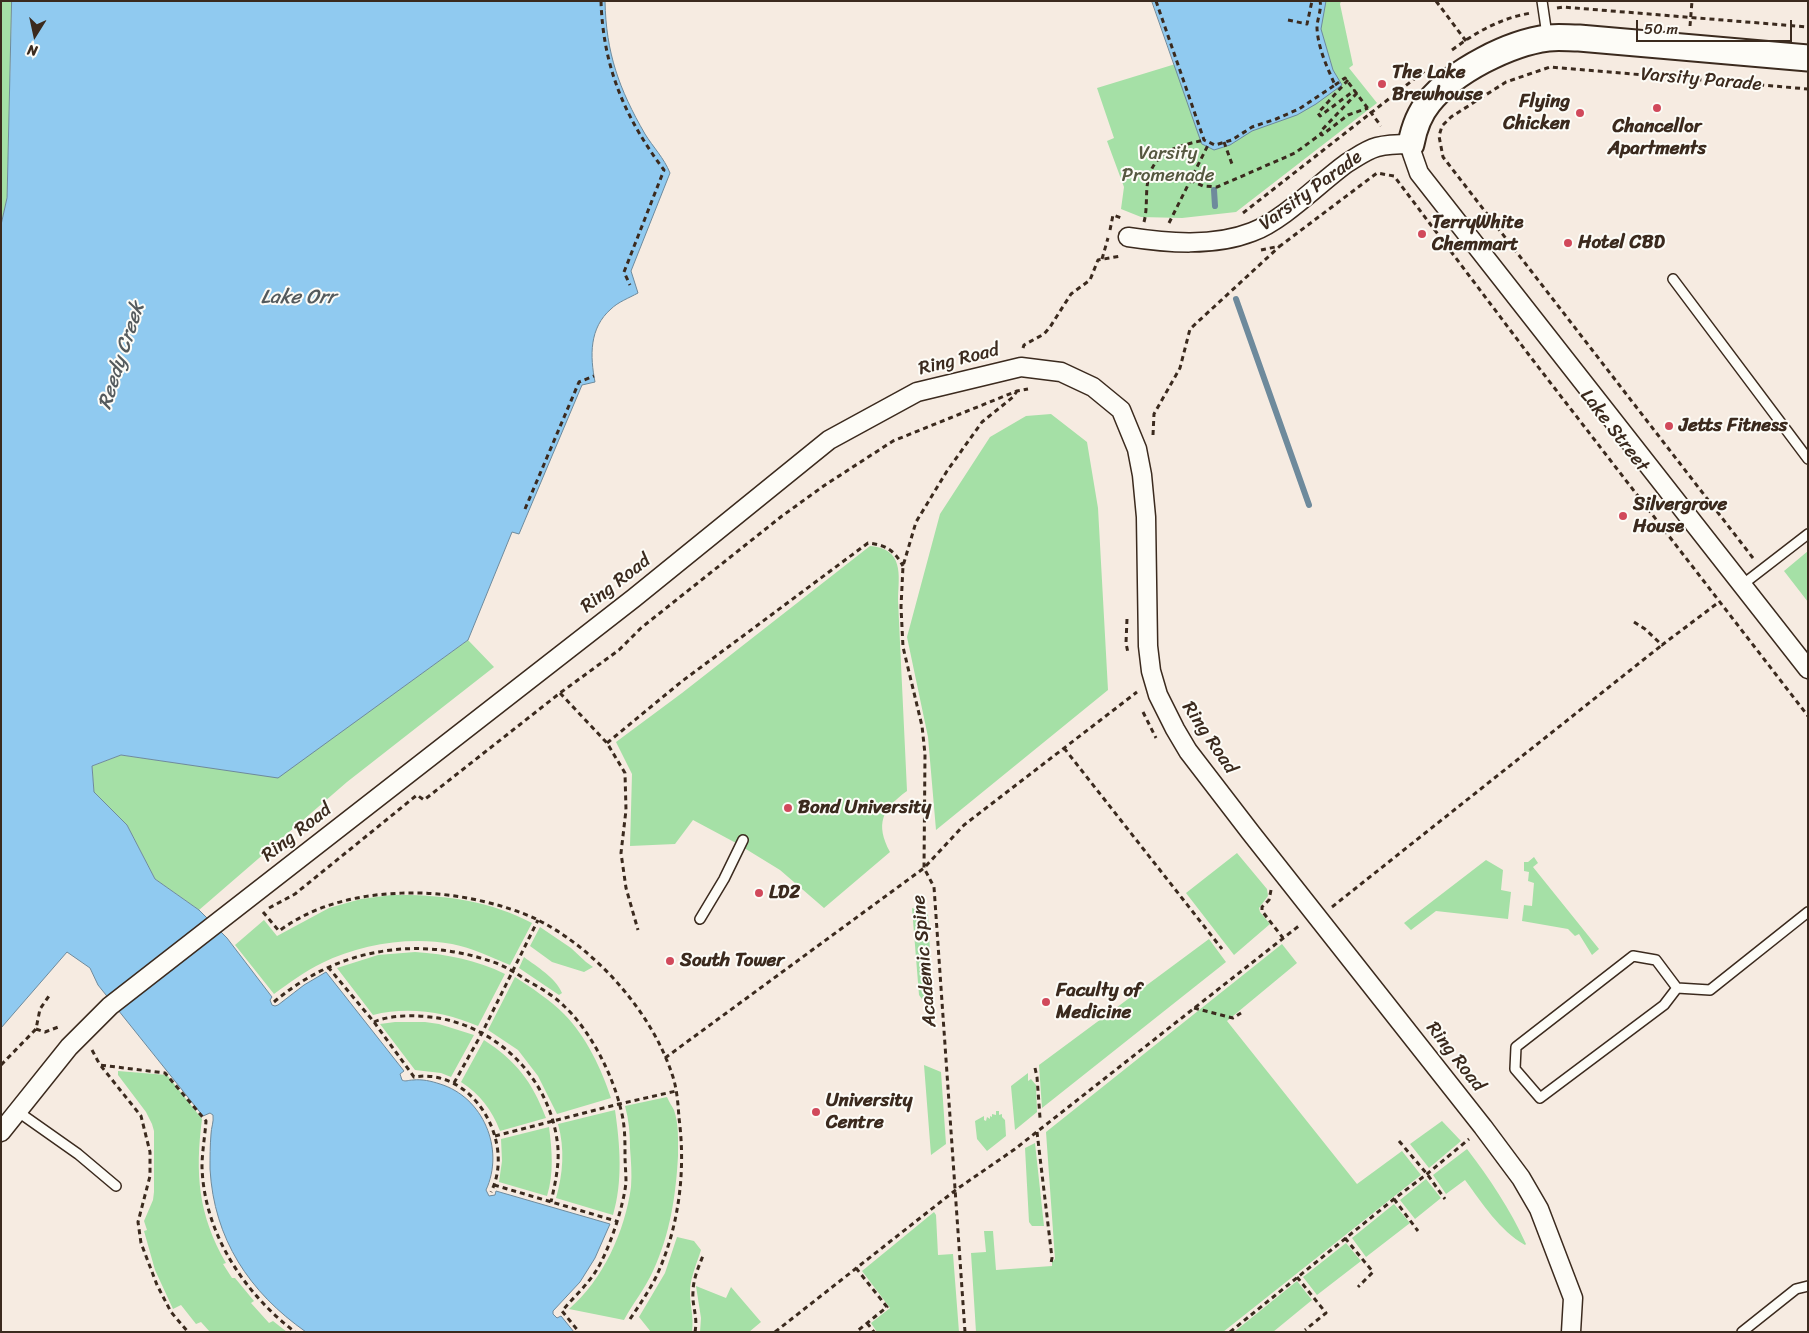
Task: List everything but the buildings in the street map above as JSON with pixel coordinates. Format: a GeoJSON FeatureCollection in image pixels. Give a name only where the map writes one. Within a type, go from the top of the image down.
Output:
{"type":"FeatureCollection","features":[{"type":"Feature","properties":{"kind":"street","name":"Varsity Parade"},"geometry":{"type":"LineString","coordinates":[[1128,237],[1161,242],[1189,242],[1231,238],[1252,232],[1276,220],[1364,152],[1386,145],[1411,144],[1419,116],[1428,103],[1444,86],[1489,56],[1548,38],[1579,38],[1808,58]]}},
{"type":"Feature","properties":{"kind":"street","name":"Lake Street"},"geometry":{"type":"LineString","coordinates":[[1411,144],[1419,173],[1808,669]]}},
{"type":"Feature","properties":{"kind":"street","name":"Ring Road"},"geometry":{"type":"LineString","coordinates":[[1,1132],[69,1047],[110,1006],[634,598],[829,440],[917,392],[1018,368],[1062,372],[1093,387],[1121,410],[1137,449],[1146,517],[1148,646],[1151,670],[1158,694],[1175,729],[1188,751],[1521,1178],[1539,1209],[1573,1298],[1571,1332]]}},
{"type":"Feature","properties":{"kind":"lane"},"geometry":{"type":"LineString","coordinates":[[1542,1],[1548,38]]}},
{"type":"Feature","properties":{"kind":"lane"},"geometry":{"type":"LineString","coordinates":[[1672,280],[1808,459]]}},
{"type":"Feature","properties":{"kind":"lane"},"geometry":{"type":"LineString","coordinates":[[1742,585],[1808,534]]}},
{"type":"Feature","properties":{"kind":"lane"},"geometry":{"type":"LineString","coordinates":[[700,919],[724,879],[743,840]]}},
{"type":"Feature","properties":{"kind":"lane"},"geometry":{"type":"LineString","coordinates":[[1677,988],[1664,1005],[1540,1098],[1515,1069],[1516,1047],[1633,956],[1656,960],[1677,988],[1710,990],[1808,912]]}},
{"type":"Feature","properties":{"kind":"lane"},"geometry":{"type":"LineString","coordinates":[[17,1111],[78,1154],[116,1186]]}},
{"type":"Feature","properties":{"kind":"lane"},"geometry":{"type":"LineString","coordinates":[[1742,1332],[1796,1289],[1808,1286]]}},
{"type":"Feature","properties":{"kind":"path"},"geometry":{"type":"LineString","coordinates":[[601,1],[602,22],[609,64],[624,106],[647,147],[664,170],[624,272],[630,285]]}},
{"type":"Feature","properties":{"kind":"path"},"geometry":{"type":"LineString","coordinates":[[1156,1],[1204,140],[1209,143],[1215,145],[1232,140],[1252,127],[1299,109],[1345,78],[1381,126]]}},
{"type":"Feature","properties":{"kind":"path"},"geometry":{"type":"LineString","coordinates":[[1288,20],[1307,24],[1312,1]]}},
{"type":"Feature","properties":{"kind":"path"},"geometry":{"type":"LineString","coordinates":[[1320,1],[1317,27],[1319,44],[1335,85]]}},
{"type":"Feature","properties":{"kind":"path"},"geometry":{"type":"LineString","coordinates":[[1436,1],[1466,41]]}},
{"type":"Feature","properties":{"kind":"path","name":"Varsity Parade"},"geometry":{"type":"LineString","coordinates":[[1439,136],[1442,126],[1451,116],[1470,104],[1506,82],[1550,67],[1808,89]]}},
{"type":"Feature","properties":{"kind":"path"},"geometry":{"type":"LineString","coordinates":[[1348,80],[1318,113],[1320,116],[1356,92]]}},
{"type":"Feature","properties":{"kind":"path"},"geometry":{"type":"LineString","coordinates":[[1321,134],[1320,132],[1356,92]]}},
{"type":"Feature","properties":{"kind":"path"},"geometry":{"type":"LineString","coordinates":[[1190,180],[1203,186],[1217,187],[1230,182],[1295,153],[1348,115],[1368,108]]}},
{"type":"Feature","properties":{"kind":"path","name":"Lake Street"},"geometry":{"type":"LineString","coordinates":[[1439,136],[1443,157],[1762,570]]}},
{"type":"Feature","properties":{"kind":"path"},"geometry":{"type":"LineString","coordinates":[[1143,223],[1147,185],[1152,167],[1157,160],[1173,149],[1204,140]]}},
{"type":"Feature","properties":{"kind":"path"},"geometry":{"type":"LineString","coordinates":[[1224,142],[1232,164]]}},
{"type":"Feature","properties":{"kind":"path"},"geometry":{"type":"LineString","coordinates":[[1169,224],[1209,143]]}},
{"type":"Feature","properties":{"kind":"path","name":"Lake Street"},"geometry":{"type":"LineString","coordinates":[[1280,246],[1377,173],[1386,173],[1394,176],[1529,355],[1808,716]]}},
{"type":"Feature","properties":{"kind":"path"},"geometry":{"type":"LineString","coordinates":[[1256,252],[1280,246]]}},
{"type":"Feature","properties":{"kind":"path"},"geometry":{"type":"LineString","coordinates":[[1137,449],[1149,447],[1153,444],[1154,414],[1180,368],[1190,329],[1280,246]]}},
{"type":"Feature","properties":{"kind":"path"},"geometry":{"type":"LineString","coordinates":[[628,1322],[656,1276],[667,1246],[677,1209],[682,1145],[673,1074],[644,1017],[621,986],[588,954],[562,934],[538,920],[485,902],[443,894],[374,894],[342,900],[321,907],[279,931],[263,912],[295,894],[417,795],[424,800],[560,693],[620,650],[641,628],[782,516],[825,485],[893,441],[1017,391],[1018,368],[1024,345],[1044,334],[1071,294],[1090,280],[1098,260],[1106,257],[1127,256]]}},
{"type":"Feature","properties":{"kind":"path"},"geometry":{"type":"LineString","coordinates":[[526,509],[579,382],[594,376]]}},
{"type":"Feature","properties":{"kind":"path","name":"Academic Spine"},"geometry":{"type":"LineString","coordinates":[[966,1332],[934,887],[924,868],[925,754],[922,726],[903,648],[903,566],[916,522],[946,471],[982,422],[1014,397],[1017,391]]}},
{"type":"Feature","properties":{"kind":"path"},"geometry":{"type":"LineString","coordinates":[[607,743],[681,682],[868,543],[881,544],[896,554],[903,566]]}},
{"type":"Feature","properties":{"kind":"path"},"geometry":{"type":"LineString","coordinates":[[775,1332],[957,1189],[1014,1149],[1283,938],[1299,926],[1329,910],[1662,645],[1719,602]]}},
{"type":"Feature","properties":{"kind":"path"},"geometry":{"type":"LineString","coordinates":[[1634,622],[1662,645]]}},
{"type":"Feature","properties":{"kind":"path"},"geometry":{"type":"LineString","coordinates":[[665,1058],[924,868],[964,826],[1137,692]]}},
{"type":"Feature","properties":{"kind":"path"},"geometry":{"type":"LineString","coordinates":[[560,693],[607,743],[625,774],[626,810],[621,853],[626,888],[638,930]]}},
{"type":"Feature","properties":{"kind":"path"},"geometry":{"type":"LineString","coordinates":[[1064,748],[1222,949]]}},
{"type":"Feature","properties":{"kind":"path"},"geometry":{"type":"LineString","coordinates":[[454,1083],[482,1033],[538,920]]}},
{"type":"Feature","properties":{"kind":"path"},"geometry":{"type":"LineString","coordinates":[[1276,930],[1283,938]]}},
{"type":"Feature","properties":{"kind":"path"},"geometry":{"type":"LineString","coordinates":[[274,1002],[290,988],[311,975],[366,953],[404,948],[426,948],[470,955],[494,962],[548,993],[574,1017],[595,1045],[604,1062],[619,1104],[625,1136],[626,1183],[610,1240],[596,1271],[562,1311],[578,1332]]}},
{"type":"Feature","properties":{"kind":"path"},"geometry":{"type":"LineString","coordinates":[[328,967],[374,1022],[414,1076],[422,1075],[442,1078],[454,1083],[480,1105],[495,1136],[497,1163],[494,1185],[491,1192]]}},
{"type":"Feature","properties":{"kind":"path"},"geometry":{"type":"LineString","coordinates":[[1,1064],[36,1029],[40,1009],[50,994]]}},
{"type":"Feature","properties":{"kind":"path"},"geometry":{"type":"LineString","coordinates":[[1194,1008],[1233,1018],[1241,1013]]}},
{"type":"Feature","properties":{"kind":"path"},"geometry":{"type":"LineString","coordinates":[[374,1022],[390,1017],[434,1018],[459,1024],[494,1040],[524,1066],[541,1092],[552,1121],[558,1147],[558,1163],[551,1202]]}},
{"type":"Feature","properties":{"kind":"path"},"geometry":{"type":"LineString","coordinates":[[36,1029],[45,1032],[59,1028],[63,1024]]}},
{"type":"Feature","properties":{"kind":"path"},"geometry":{"type":"LineString","coordinates":[[92,1048],[100,1065],[141,1116],[150,1152],[150,1176],[138,1222],[141,1243],[157,1286],[170,1312],[188,1332]]}},
{"type":"Feature","properties":{"kind":"path"},"geometry":{"type":"LineString","coordinates":[[100,1065],[165,1073],[206,1121],[202,1167],[209,1208],[218,1234],[248,1288],[275,1316],[295,1332]]}},
{"type":"Feature","properties":{"kind":"path"},"geometry":{"type":"LineString","coordinates":[[1035,1068],[1040,1118]]}},
{"type":"Feature","properties":{"kind":"path"},"geometry":{"type":"LineString","coordinates":[[495,1136],[676,1091]]}},
{"type":"Feature","properties":{"kind":"path"},"geometry":{"type":"LineString","coordinates":[[1230,1332],[1483,1127]]}},
{"type":"Feature","properties":{"kind":"path"},"geometry":{"type":"LineString","coordinates":[[1037,1131],[1052,1258],[1051,1264],[1049,1264]]}},
{"type":"Feature","properties":{"kind":"path"},"geometry":{"type":"LineString","coordinates":[[1399,1141],[1445,1199]]}},
{"type":"Feature","properties":{"kind":"path"},"geometry":{"type":"LineString","coordinates":[[494,1185],[616,1221]]}},
{"type":"Feature","properties":{"kind":"path"},"geometry":{"type":"LineString","coordinates":[[1394,1199],[1418,1231]]}},
{"type":"Feature","properties":{"kind":"path"},"geometry":{"type":"LineString","coordinates":[[1345,1238],[1372,1272],[1358,1288]]}},
{"type":"Feature","properties":{"kind":"path"},"geometry":{"type":"LineString","coordinates":[[696,1332],[694,1282],[704,1254]]}},
{"type":"Feature","properties":{"kind":"path"},"geometry":{"type":"LineString","coordinates":[[856,1268],[887,1307],[856,1332]]}},
{"type":"Feature","properties":{"kind":"path"},"geometry":{"type":"LineString","coordinates":[[1297,1277],[1326,1313],[1305,1330]]}},
{"type":"Feature","properties":{"kind":"path"},"geometry":{"type":"LineString","coordinates":[[867,1323],[874,1332]]}},
{"type":"Feature","properties":{"kind":"green space"},"geometry":{"type":"Polygon","coordinates":[[[1,1],[12,1],[7,198],[1,225],[1,1]]]}},
{"type":"Feature","properties":{"kind":"green space","name":"Varsity Promenade"},"geometry":{"type":"Polygon","coordinates":[[[1307,1],[1341,1],[1340,4],[1353,65],[1349,68],[1377,103],[1236,212],[1182,218],[1141,217],[1121,209],[1124,187],[1107,141],[1114,138],[1097,88],[1182,62],[1307,1]]]}},
{"type":"Feature","properties":{"kind":"green space"},"geometry":{"type":"Polygon","coordinates":[[[1051,414],[1087,442],[1098,508],[1108,690],[936,830],[928,737],[907,637],[940,514],[990,437],[1026,416],[1051,414]]]}},
{"type":"Feature","properties":{"kind":"green space"},"geometry":{"type":"Polygon","coordinates":[[[870,546],[889,552],[897,564],[899,572],[898,600],[907,791],[892,804],[887,811],[882,825],[885,842],[890,852],[824,908],[780,870],[693,820],[675,844],[630,846],[632,774],[616,742],[682,693],[870,546]]]}},
{"type":"Feature","properties":{"kind":"green space"},"geometry":{"type":"Polygon","coordinates":[[[1808,551],[1808,602],[1784,571],[1808,551]]]}},
{"type":"Feature","properties":{"kind":"green space"},"geometry":{"type":"Polygon","coordinates":[[[468,640],[494,667],[347,782],[199,910],[155,879],[127,825],[94,792],[92,766],[121,755],[278,777],[468,640]]]}},
{"type":"Feature","properties":{"kind":"green space"},"geometry":{"type":"Polygon","coordinates":[[[1237,853],[1267,889],[1268,896],[1259,908],[1270,924],[1234,955],[1186,893],[1237,853]]]}},
{"type":"Feature","properties":{"kind":"green space"},"geometry":{"type":"Polygon","coordinates":[[[1534,857],[1538,863],[1533,867],[1599,949],[1592,955],[1579,934],[1575,936],[1568,929],[1522,921],[1524,905],[1532,906],[1534,883],[1528,881],[1529,872],[1524,871],[1524,862],[1528,862],[1534,857]]]}},
{"type":"Feature","properties":{"kind":"green space"},"geometry":{"type":"Polygon","coordinates":[[[1486,860],[1503,870],[1501,890],[1511,892],[1508,919],[1436,911],[1411,930],[1404,923],[1486,860]]]}},
{"type":"Feature","properties":{"kind":"green space"},"geometry":{"type":"Polygon","coordinates":[[[392,895],[446,897],[464,900],[499,909],[532,923],[510,965],[474,950],[452,944],[402,941],[386,943],[337,956],[303,973],[274,994],[235,945],[264,920],[277,936],[329,908],[361,899],[392,895]]]}},
{"type":"Feature","properties":{"kind":"green space"},"geometry":{"type":"Polygon","coordinates":[[[912,908],[928,914],[932,988],[929,995],[922,999],[919,995],[912,908]]]}},
{"type":"Feature","properties":{"kind":"green space"},"geometry":{"type":"Polygon","coordinates":[[[540,927],[571,948],[593,967],[584,972],[552,962],[530,946],[540,927]]]}},
{"type":"Feature","properties":{"kind":"green space"},"geometry":{"type":"Polygon","coordinates":[[[1209,939],[1226,962],[1042,1108],[1039,1065],[1209,939]]]}},
{"type":"Feature","properties":{"kind":"green space"},"geometry":{"type":"Polygon","coordinates":[[[1282,944],[1297,963],[1227,1021],[1357,1184],[1402,1151],[1421,1175],[1223,1332],[976,1332],[971,1253],[986,1252],[984,1231],[993,1231],[996,1270],[1052,1266],[1052,1262],[1055,1259],[1046,1132],[1282,944]]]}},
{"type":"Feature","properties":{"kind":"green space"},"geometry":{"type":"Polygon","coordinates":[[[415,952],[461,959],[505,974],[478,1026],[453,1017],[427,1012],[400,1011],[373,1015],[337,968],[378,955],[415,952]]]}},
{"type":"Feature","properties":{"kind":"green space"},"geometry":{"type":"Polygon","coordinates":[[[524,957],[550,977],[562,993],[559,995],[519,968],[524,957]]]}},
{"type":"Feature","properties":{"kind":"green space"},"geometry":{"type":"Polygon","coordinates":[[[515,977],[553,1004],[572,1023],[592,1054],[611,1098],[557,1114],[538,1076],[518,1050],[488,1030],[515,977]]]}},
{"type":"Feature","properties":{"kind":"green space"},"geometry":{"type":"Polygon","coordinates":[[[395,1022],[439,1024],[474,1035],[451,1077],[441,1073],[415,1070],[380,1024],[395,1022]]]}},
{"type":"Feature","properties":{"kind":"green space"},"geometry":{"type":"Polygon","coordinates":[[[484,1040],[505,1056],[522,1073],[535,1093],[546,1118],[500,1131],[485,1103],[461,1082],[484,1040]]]}},
{"type":"Feature","properties":{"kind":"green space"},"geometry":{"type":"Polygon","coordinates":[[[924,1065],[941,1072],[946,1144],[931,1155],[924,1065]]]}},
{"type":"Feature","properties":{"kind":"green space"},"geometry":{"type":"Polygon","coordinates":[[[118,1071],[167,1075],[202,1119],[199,1158],[201,1193],[209,1228],[226,1263],[223,1264],[232,1278],[235,1278],[254,1301],[251,1303],[269,1323],[273,1321],[287,1332],[210,1332],[201,1322],[196,1324],[181,1305],[173,1309],[155,1270],[144,1231],[147,1230],[144,1221],[153,1200],[154,1192],[154,1131],[146,1112],[118,1075],[118,1071]]]}},
{"type":"Feature","properties":{"kind":"green space"},"geometry":{"type":"Polygon","coordinates":[[[1028,1073],[1028,1081],[1031,1079],[1036,1085],[1037,1112],[1015,1130],[1011,1086],[1028,1073]]]}},
{"type":"Feature","properties":{"kind":"green space"},"geometry":{"type":"Polygon","coordinates":[[[667,1097],[677,1121],[677,1171],[668,1229],[653,1271],[624,1320],[569,1309],[592,1284],[602,1269],[624,1221],[631,1187],[629,1132],[625,1106],[667,1097]]]}},
{"type":"Feature","properties":{"kind":"green space"},"geometry":{"type":"Polygon","coordinates":[[[615,1110],[620,1163],[613,1215],[556,1198],[562,1161],[562,1143],[558,1124],[615,1110]]]}},
{"type":"Feature","properties":{"kind":"green space"},"geometry":{"type":"Polygon","coordinates":[[[996,1111],[999,1111],[999,1115],[1002,1114],[1005,1120],[1006,1136],[987,1151],[977,1139],[975,1121],[984,1116],[986,1121],[987,1117],[990,1119],[990,1116],[992,1117],[992,1114],[996,1115],[996,1111]]]}},
{"type":"Feature","properties":{"kind":"green space"},"geometry":{"type":"Polygon","coordinates":[[[1442,1121],[1461,1141],[1429,1168],[1410,1144],[1442,1121]]]}},
{"type":"Feature","properties":{"kind":"green space"},"geometry":{"type":"Polygon","coordinates":[[[549,1127],[552,1162],[547,1196],[499,1182],[502,1161],[501,1139],[549,1127]]]}},
{"type":"Feature","properties":{"kind":"green space"},"geometry":{"type":"Polygon","coordinates":[[[1035,1143],[1044,1226],[1032,1226],[1029,1222],[1025,1148],[1035,1143]]]}},
{"type":"Feature","properties":{"kind":"green space"},"geometry":{"type":"Polygon","coordinates":[[[1467,1149],[1506,1206],[1520,1231],[1525,1245],[1499,1224],[1465,1180],[1446,1194],[1433,1175],[1467,1149]]]}},
{"type":"Feature","properties":{"kind":"green space"},"geometry":{"type":"Polygon","coordinates":[[[1426,1179],[1441,1198],[1415,1219],[1400,1200],[1426,1179]]]}},
{"type":"Feature","properties":{"kind":"green space"},"geometry":{"type":"Polygon","coordinates":[[[1394,1204],[1410,1223],[1366,1257],[1352,1238],[1394,1204]]]}},
{"type":"Feature","properties":{"kind":"green space"},"geometry":{"type":"Polygon","coordinates":[[[934,1212],[936,1215],[938,1255],[953,1254],[959,1332],[877,1332],[871,1323],[890,1308],[862,1271],[934,1212]]]}},
{"type":"Feature","properties":{"kind":"green space"},"geometry":{"type":"Polygon","coordinates":[[[677,1237],[694,1241],[701,1250],[690,1287],[692,1332],[651,1332],[639,1317],[665,1273],[677,1237]]]}},
{"type":"Feature","properties":{"kind":"green space"},"geometry":{"type":"Polygon","coordinates":[[[1346,1243],[1361,1261],[1317,1295],[1303,1277],[1346,1243]]]}},
{"type":"Feature","properties":{"kind":"green space"},"geometry":{"type":"Polygon","coordinates":[[[1297,1281],[1312,1300],[1273,1332],[1234,1332],[1297,1281]]]}},
{"type":"Feature","properties":{"kind":"green space"},"geometry":{"type":"Polygon","coordinates":[[[696,1286],[726,1298],[731,1287],[761,1322],[749,1332],[700,1332],[701,1318],[696,1286]]]}},
{"type":"Feature","properties":{"kind":"water","name":"Lake Orr"},"geometry":{"type":"Polygon","coordinates":[[[12,1],[605,1],[611,54],[621,86],[645,134],[662,157],[670,173],[631,271],[638,293],[620,302],[604,317],[599,325],[595,334],[592,352],[595,382],[582,385],[519,534],[512,532],[468,640],[278,778],[121,755],[92,766],[94,792],[127,825],[155,879],[199,910],[227,938],[272,997],[270,1000],[272,1005],[278,1005],[304,985],[326,972],[404,1071],[400,1074],[402,1080],[423,1080],[440,1084],[468,1100],[478,1112],[486,1126],[491,1142],[493,1158],[486,1190],[489,1196],[495,1195],[496,1191],[610,1224],[595,1258],[580,1282],[553,1311],[557,1318],[561,1316],[574,1332],[306,1332],[268,1300],[238,1262],[227,1241],[213,1194],[210,1169],[213,1115],[210,1113],[203,1116],[98,985],[90,968],[67,952],[1,1028],[1,225],[7,198],[12,1]]]}},
{"type":"Feature","properties":{"kind":"water"},"geometry":{"type":"Polygon","coordinates":[[[1152,1],[1326,1],[1321,29],[1333,70],[1342,85],[1297,115],[1252,131],[1230,145],[1214,150],[1202,144],[1152,1]]]}},
{"type":"Feature","properties":{"kind":"waterway"},"geometry":{"type":"LineString","coordinates":[[1214,190],[1215,206]]}},
{"type":"Feature","properties":{"kind":"waterway"},"geometry":{"type":"LineString","coordinates":[[1236,299],[1309,505]]}},
{"type":"Feature","properties":{"kind":"place","name":"The Lake Brewhouse"},"geometry":{"type":"Point","coordinates":[1382,84]}},
{"type":"Feature","properties":{"kind":"place","name":"Chancellor Apartments"},"geometry":{"type":"Point","coordinates":[1657,108]}},
{"type":"Feature","properties":{"kind":"place","name":"Flying Chicken"},"geometry":{"type":"Point","coordinates":[1580,113]}},
{"type":"Feature","properties":{"kind":"place","name":"TerryWhite Chemmart"},"geometry":{"type":"Point","coordinates":[1422,234]}},
{"type":"Feature","properties":{"kind":"place","name":"Hotel CBD"},"geometry":{"type":"Point","coordinates":[1568,243]}},
{"type":"Feature","properties":{"kind":"place","name":"Jetts Fitness"},"geometry":{"type":"Point","coordinates":[1669,426]}},
{"type":"Feature","properties":{"kind":"place","name":"Silvergrove House"},"geometry":{"type":"Point","coordinates":[1623,516]}},
{"type":"Feature","properties":{"kind":"place","name":"Bond University"},"geometry":{"type":"Point","coordinates":[788,808]}},
{"type":"Feature","properties":{"kind":"place","name":"LD2"},"geometry":{"type":"Point","coordinates":[759,893]}},
{"type":"Feature","properties":{"kind":"place","name":"South Tower"},"geometry":{"type":"Point","coordinates":[670,961]}},
{"type":"Feature","properties":{"kind":"place","name":"Faculty of Medicine"},"geometry":{"type":"Point","coordinates":[1046,1002]}},
{"type":"Feature","properties":{"kind":"place","name":"University Centre"},"geometry":{"type":"Point","coordinates":[816,1112]}},
{"type":"Feature","properties":{"kind":"water label","name":"Reedy Creek"},"geometry":{"type":"Point","coordinates":[122,356]}}]}
